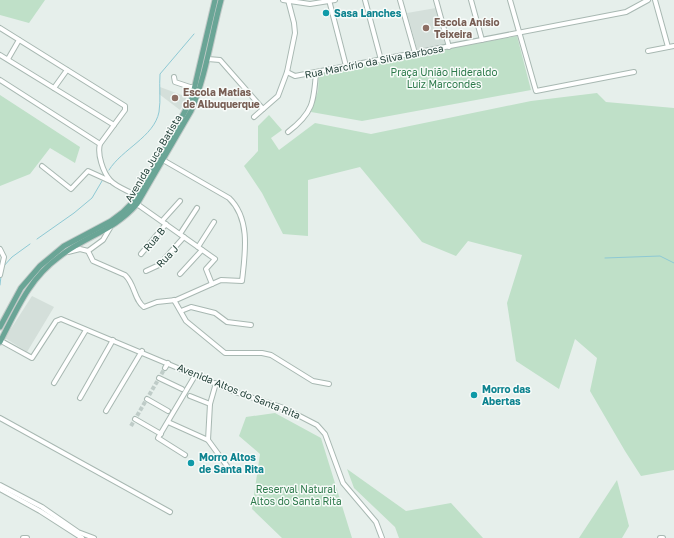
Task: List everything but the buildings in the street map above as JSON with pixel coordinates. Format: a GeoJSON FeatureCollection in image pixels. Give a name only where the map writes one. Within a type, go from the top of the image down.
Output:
{"type":"FeatureCollection","features":[{"type":"Feature","properties":{"kind":"main road","name":"Avenida Juca Batista"},"geometry":{"type":"LineString","coordinates":[[0,328],[22,288],[40,266],[64,246],[124,212],[137,196],[178,126],[192,98],[196,87],[216,0]]}},
{"type":"Feature","properties":{"kind":"main road","name":"Avenida Juca Batista"},"geometry":{"type":"LineString","coordinates":[[0,341],[29,286],[42,272],[63,253],[110,228],[128,215],[138,204],[191,112],[208,58],[221,0]]}},
{"type":"Feature","properties":{"kind":"main road"},"geometry":{"type":"LineString","coordinates":[[94,229],[102,232]]}},
{"type":"Feature","properties":{"kind":"main road"},"geometry":{"type":"LineString","coordinates":[[63,253],[62,250],[64,246]]}},
{"type":"Feature","properties":{"kind":"street"},"geometry":{"type":"LineString","coordinates":[[283,0],[310,4],[335,0]]}},
{"type":"Feature","properties":{"kind":"street"},"geometry":{"type":"LineString","coordinates":[[254,117],[278,96],[287,72],[295,33],[288,0]]}},
{"type":"Feature","properties":{"kind":"street"},"geometry":{"type":"LineString","coordinates":[[365,0],[381,60]]}},
{"type":"Feature","properties":{"kind":"street"},"geometry":{"type":"LineString","coordinates":[[400,0],[415,53]]}},
{"type":"Feature","properties":{"kind":"street"},"geometry":{"type":"LineString","coordinates":[[436,0],[449,47]]}},
{"type":"Feature","properties":{"kind":"street"},"geometry":{"type":"LineString","coordinates":[[471,0],[482,40]]}},
{"type":"Feature","properties":{"kind":"street"},"geometry":{"type":"LineString","coordinates":[[510,0],[536,91],[634,72]]}},
{"type":"Feature","properties":{"kind":"street","name":"Rua Marcírio da Silva Barbosa"},"geometry":{"type":"LineString","coordinates":[[287,72],[296,76],[626,12],[648,0]]}},
{"type":"Feature","properties":{"kind":"street"},"geometry":{"type":"LineString","coordinates":[[655,0],[668,47]]}},
{"type":"Feature","properties":{"kind":"street"},"geometry":{"type":"LineString","coordinates":[[329,1],[346,66]]}},
{"type":"Feature","properties":{"kind":"street"},"geometry":{"type":"LineString","coordinates":[[0,28],[125,106],[125,110],[100,144],[99,149],[102,162],[111,181]]}},
{"type":"Feature","properties":{"kind":"street"},"geometry":{"type":"LineString","coordinates":[[8,59],[19,40]]}},
{"type":"Feature","properties":{"kind":"street"},"geometry":{"type":"LineString","coordinates":[[648,51],[674,46]]}},
{"type":"Feature","properties":{"kind":"street"},"geometry":{"type":"LineString","coordinates":[[0,55],[114,125]]}},
{"type":"Feature","properties":{"kind":"street"},"geometry":{"type":"LineString","coordinates":[[208,58],[220,60],[264,109]]}},
{"type":"Feature","properties":{"kind":"street"},"geometry":{"type":"LineString","coordinates":[[54,88],[67,70]]}},
{"type":"Feature","properties":{"kind":"street"},"geometry":{"type":"LineString","coordinates":[[288,132],[309,112],[315,90],[316,72]]}},
{"type":"Feature","properties":{"kind":"street"},"geometry":{"type":"LineString","coordinates":[[174,77],[175,82],[180,85],[196,87]]}},
{"type":"Feature","properties":{"kind":"street"},"geometry":{"type":"LineString","coordinates":[[0,80],[100,144]]}},
{"type":"Feature","properties":{"kind":"street"},"geometry":{"type":"LineString","coordinates":[[63,253],[80,249],[88,251],[93,261],[125,275],[129,278],[142,307],[146,308],[157,302],[174,300],[221,280],[242,281],[246,242],[240,213],[236,204],[229,198],[163,160]]}},
{"type":"Feature","properties":{"kind":"street"},"geometry":{"type":"LineString","coordinates":[[42,166],[71,189],[88,171],[111,181],[137,196]]}},
{"type":"Feature","properties":{"kind":"street"},"geometry":{"type":"LineString","coordinates":[[162,221],[180,201]]}},
{"type":"Feature","properties":{"kind":"street"},"geometry":{"type":"LineString","coordinates":[[138,204],[215,259],[206,269],[212,284]]}},
{"type":"Feature","properties":{"kind":"street","name":"Rua J"},"geometry":{"type":"LineString","coordinates":[[146,271],[159,265],[182,235],[197,208]]}},
{"type":"Feature","properties":{"kind":"street"},"geometry":{"type":"LineString","coordinates":[[180,274],[200,248],[214,222]]}},
{"type":"Feature","properties":{"kind":"street","name":"Rua B"},"geometry":{"type":"LineString","coordinates":[[141,254],[166,224]]}},
{"type":"Feature","properties":{"kind":"street"},"geometry":{"type":"LineString","coordinates":[[88,251],[103,240],[110,228]]}},
{"type":"Feature","properties":{"kind":"street"},"geometry":{"type":"LineString","coordinates":[[102,232],[104,236],[103,240]]}},
{"type":"Feature","properties":{"kind":"street"},"geometry":{"type":"LineString","coordinates":[[0,249],[4,257],[0,275]]}},
{"type":"Feature","properties":{"kind":"street"},"geometry":{"type":"LineString","coordinates":[[174,300],[186,321],[225,353],[262,353],[271,355],[313,381],[329,384]]}},
{"type":"Feature","properties":{"kind":"street"},"geometry":{"type":"LineString","coordinates":[[181,311],[191,307],[215,313],[227,322],[251,325]]}},
{"type":"Feature","properties":{"kind":"street"},"geometry":{"type":"LineString","coordinates":[[0,314],[5,319]]}},
{"type":"Feature","properties":{"kind":"street","name":"Avenida Altos do Santa Rita"},"geometry":{"type":"LineString","coordinates":[[0,341],[32,358],[58,319],[142,351],[218,384],[250,397],[284,408],[305,418],[322,429],[343,483],[348,491],[376,522],[382,538]]}},
{"type":"Feature","properties":{"kind":"street"},"geometry":{"type":"LineString","coordinates":[[54,383],[86,330]]}},
{"type":"Feature","properties":{"kind":"street"},"geometry":{"type":"LineString","coordinates":[[80,398],[113,340]]}},
{"type":"Feature","properties":{"kind":"street"},"geometry":{"type":"LineString","coordinates":[[106,411],[142,351]]}},
{"type":"Feature","properties":{"kind":"street"},"geometry":{"type":"LineString","coordinates":[[165,368],[168,362]]}},
{"type":"Feature","properties":{"kind":"street"},"geometry":{"type":"LineString","coordinates":[[185,455],[159,440],[196,374]]}},
{"type":"Feature","properties":{"kind":"street"},"geometry":{"type":"LineString","coordinates":[[159,378],[182,388]]}},
{"type":"Feature","properties":{"kind":"street"},"geometry":{"type":"LineString","coordinates":[[208,440],[210,404],[218,384]]}},
{"type":"Feature","properties":{"kind":"street"},"geometry":{"type":"LineString","coordinates":[[190,396],[210,404]]}},
{"type":"Feature","properties":{"kind":"street"},"geometry":{"type":"LineString","coordinates":[[147,399],[168,411]]}},
{"type":"Feature","properties":{"kind":"street"},"geometry":{"type":"LineString","coordinates":[[0,418],[170,512]]}},
{"type":"Feature","properties":{"kind":"street"},"geometry":{"type":"LineString","coordinates":[[135,419],[161,434]]}},
{"type":"Feature","properties":{"kind":"street"},"geometry":{"type":"LineString","coordinates":[[168,422],[208,440],[227,466]]}},
{"type":"Feature","properties":{"kind":"street"},"geometry":{"type":"LineString","coordinates":[[0,485],[42,507],[78,532],[94,538]]}},
{"type":"Feature","properties":{"kind":"street"},"geometry":{"type":"LineString","coordinates":[[0,489],[40,511],[82,538]]}},
{"type":"Feature","properties":{"kind":"shaded area","name":"Escola Anísio Teixeira"},"geometry":{"type":"Polygon","coordinates":[[[436,8],[445,44],[417,49],[407,13],[436,8]]]}},
{"type":"Feature","properties":{"kind":"shaded area","name":"Escola Matias de Albuquerque"},"geometry":{"type":"Polygon","coordinates":[[[160,87],[187,97],[180,110],[159,94],[160,87]]]}},
{"type":"Feature","properties":{"kind":"shaded area"},"geometry":{"type":"Polygon","coordinates":[[[32,296],[54,307],[27,352],[5,338],[32,296]]]}},
{"type":"Feature","properties":{"kind":"green space"},"geometry":{"type":"Polygon","coordinates":[[[0,0],[45,0],[29,23],[0,15],[0,0]]]}},
{"type":"Feature","properties":{"kind":"green space","name":"Praça União Hideraldo Luiz Marcondes"},"geometry":{"type":"Polygon","coordinates":[[[517,36],[531,90],[362,121],[311,112],[318,91],[319,73],[517,36]]]}},
{"type":"Feature","properties":{"kind":"green space"},"geometry":{"type":"Polygon","coordinates":[[[597,93],[606,102],[674,108],[674,470],[641,476],[590,391],[597,358],[575,339],[559,389],[516,361],[507,303],[522,255],[468,241],[456,256],[422,242],[360,167],[308,180],[308,236],[283,234],[262,193],[244,166],[258,151],[258,126],[269,115],[282,130],[271,138],[279,150],[315,123],[371,134],[531,101],[597,93]]]}},
{"type":"Feature","properties":{"kind":"green space"},"geometry":{"type":"Polygon","coordinates":[[[0,95],[80,147],[75,163],[50,148],[30,174],[0,186],[0,95]]]}},
{"type":"Feature","properties":{"kind":"green space","name":"Reserval Natural Altos do Santa Rita"},"geometry":{"type":"Polygon","coordinates":[[[275,413],[321,438],[352,538],[282,538],[252,509],[260,454],[239,436],[246,417],[275,413]]]}},
{"type":"Feature","properties":{"kind":"green space"},"geometry":{"type":"Polygon","coordinates":[[[347,469],[406,511],[451,503],[483,538],[399,538],[395,527],[354,488],[347,469]]]}},
{"type":"Feature","properties":{"kind":"green space"},"geometry":{"type":"Polygon","coordinates":[[[617,480],[629,526],[622,538],[579,538],[617,480]]]}},
{"type":"Feature","properties":{"kind":"waterway"},"geometry":{"type":"LineString","coordinates":[[109,170],[151,129],[156,121],[160,107],[160,74],[194,34]]}},
{"type":"Feature","properties":{"kind":"waterway"},"geometry":{"type":"LineString","coordinates":[[37,239],[74,213],[92,198],[102,181]]}},
{"type":"Feature","properties":{"kind":"waterway"},"geometry":{"type":"LineString","coordinates":[[3,267],[12,257],[30,244]]}},
{"type":"Feature","properties":{"kind":"waterway"},"geometry":{"type":"LineString","coordinates":[[605,258],[660,256],[674,263]]}},
{"type":"Feature","properties":{"kind":"waterway"},"geometry":{"type":"LineString","coordinates":[[0,285],[1,276]]}},
{"type":"Feature","properties":{"kind":"tunnel"},"geometry":{"type":"LineString","coordinates":[[131,426],[165,368]]}},
{"type":"Feature","properties":{"kind":"place","name":"Sasa Lanches"},"geometry":{"type":"Point","coordinates":[326,13]}},
{"type":"Feature","properties":{"kind":"place","name":"Escola Anísio Teixeira"},"geometry":{"type":"Point","coordinates":[426,28]}},
{"type":"Feature","properties":{"kind":"place","name":"Escola Matias de Albuquerque"},"geometry":{"type":"Point","coordinates":[175,98]}},
{"type":"Feature","properties":{"kind":"place","name":"Morro das Abertas"},"geometry":{"type":"Point","coordinates":[474,395]}},
{"type":"Feature","properties":{"kind":"place","name":"Morro Altos de Santa Rita"},"geometry":{"type":"Point","coordinates":[191,463]}}]}
